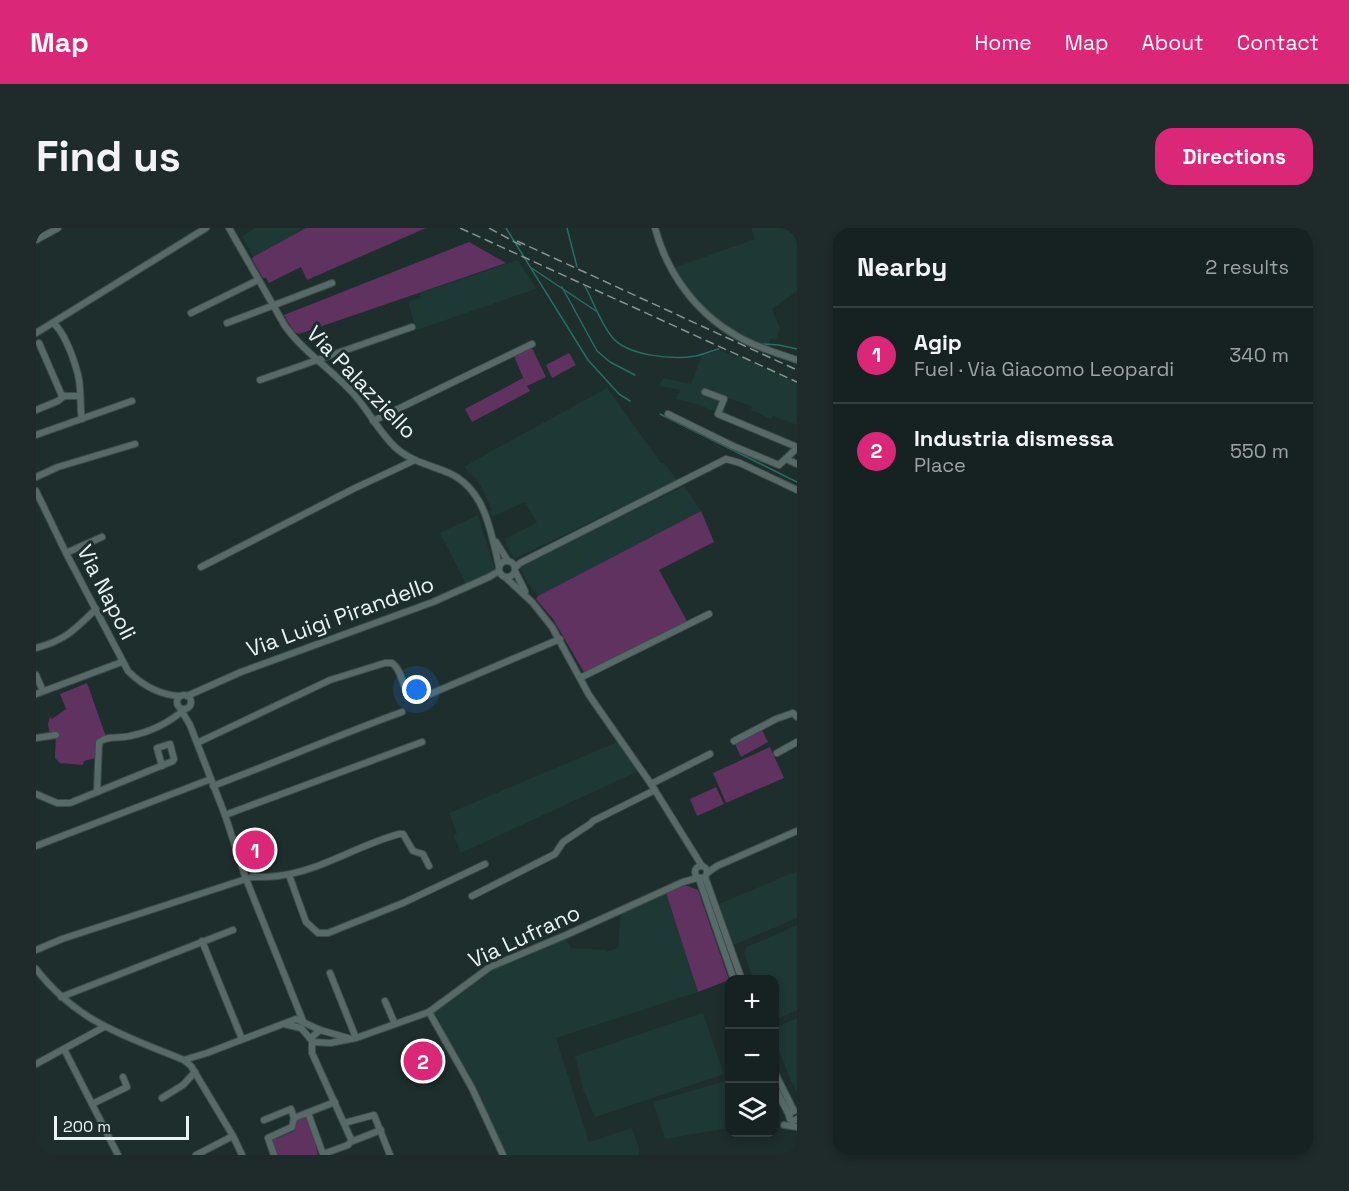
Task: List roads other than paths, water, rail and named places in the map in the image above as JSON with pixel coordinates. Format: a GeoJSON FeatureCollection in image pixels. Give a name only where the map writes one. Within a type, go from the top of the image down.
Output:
{"type":"FeatureCollection","features":[{"type":"Feature","properties":{"kind":"street"},"geometry":{"type":"LineString","coordinates":[[36,240],[58,228]]}},
{"type":"Feature","properties":{"kind":"street"},"geometry":{"type":"LineString","coordinates":[[36,333],[206,228]]}},
{"type":"Feature","properties":{"kind":"street","name":"Via Palazziello"},"geometry":{"type":"LineString","coordinates":[[229,228],[291,334],[351,391],[396,447],[415,460],[449,474],[465,484],[481,505],[501,572],[532,602],[560,639],[580,678],[653,787],[692,851],[740,975]]}},
{"type":"Feature","properties":{"kind":"street"},"geometry":{"type":"LineString","coordinates":[[655,228],[670,269],[705,313],[738,337],[797,360]]}},
{"type":"Feature","properties":{"kind":"street"},"geometry":{"type":"LineString","coordinates":[[190,313],[258,280]]}},
{"type":"Feature","properties":{"kind":"street"},"geometry":{"type":"LineString","coordinates":[[226,323],[332,283]]}},
{"type":"Feature","properties":{"kind":"street"},"geometry":{"type":"LineString","coordinates":[[53,323],[67,342],[80,387],[82,419]]}},
{"type":"Feature","properties":{"kind":"street"},"geometry":{"type":"LineString","coordinates":[[260,380],[412,327]]}},
{"type":"Feature","properties":{"kind":"street"},"geometry":{"type":"LineString","coordinates":[[39,343],[60,393],[64,396]]}},
{"type":"Feature","properties":{"kind":"street"},"geometry":{"type":"LineString","coordinates":[[373,421],[532,344]]}},
{"type":"Feature","properties":{"kind":"street"},"geometry":{"type":"LineString","coordinates":[[668,414],[733,446],[779,465],[797,448],[718,414],[724,399],[705,392]]}},
{"type":"Feature","properties":{"kind":"street"},"geometry":{"type":"LineString","coordinates":[[36,410],[64,396],[80,396]]}},
{"type":"Feature","properties":{"kind":"street"},"geometry":{"type":"LineString","coordinates":[[36,435],[132,401]]}},
{"type":"Feature","properties":{"kind":"street"},"geometry":{"type":"LineString","coordinates":[[36,477],[58,467],[135,444]]}},
{"type":"Feature","properties":{"kind":"street"},"geometry":{"type":"LineString","coordinates":[[514,565],[512,576],[501,572],[502,562],[514,565],[726,459],[740,462],[797,490]]}},
{"type":"Feature","properties":{"kind":"street"},"geometry":{"type":"LineString","coordinates":[[786,459],[797,464]]}},
{"type":"Feature","properties":{"kind":"street"},"geometry":{"type":"LineString","coordinates":[[201,567],[415,460]]}},
{"type":"Feature","properties":{"kind":"street","name":"Via Napoli"},"geometry":{"type":"LineString","coordinates":[[36,491],[128,671],[137,680],[164,694],[183,708]]}},
{"type":"Feature","properties":{"kind":"street"},"geometry":{"type":"LineString","coordinates":[[36,510],[44,507]]}},
{"type":"Feature","properties":{"kind":"street","name":"Via Palazziello"},"geometry":{"type":"LineString","coordinates":[[491,534],[514,565],[532,602]]}},
{"type":"Feature","properties":{"kind":"street"},"geometry":{"type":"LineString","coordinates":[[66,553],[102,537]]}},
{"type":"Feature","properties":{"kind":"street","name":"Via Luigi Pirandello"},"geometry":{"type":"LineString","coordinates":[[184,696],[241,672],[433,602],[501,572]]}},
{"type":"Feature","properties":{"kind":"street"},"geometry":{"type":"LineString","coordinates":[[36,648],[65,638],[96,609]]}},
{"type":"Feature","properties":{"kind":"street"},"geometry":{"type":"LineString","coordinates":[[580,678],[709,614]]}},
{"type":"Feature","properties":{"kind":"street"},"geometry":{"type":"LineString","coordinates":[[197,743],[330,680],[385,663],[392,663],[397,667],[409,696],[416,700],[560,639]]}},
{"type":"Feature","properties":{"kind":"street"},"geometry":{"type":"LineString","coordinates":[[36,675],[39,693],[122,662]]}},
{"type":"Feature","properties":{"kind":"street","name":"Via Luigi Pirandello"},"geometry":{"type":"LineString","coordinates":[[96,792],[99,742],[106,737],[119,738],[139,734],[170,721],[205,689]]}},
{"type":"Feature","properties":{"kind":"street","name":"Via Napoli"},"geometry":{"type":"LineString","coordinates":[[164,694],[184,696]]}},
{"type":"Feature","properties":{"kind":"street"},"geometry":{"type":"LineString","coordinates":[[183,708],[184,696]]}},
{"type":"Feature","properties":{"kind":"street"},"geometry":{"type":"LineString","coordinates":[[184,696],[177,700],[183,708],[225,815],[246,879],[297,1009],[298,1022],[311,1041],[314,1057],[352,1140]]}},
{"type":"Feature","properties":{"kind":"street"},"geometry":{"type":"LineString","coordinates":[[36,846],[296,754],[340,734],[402,712]]}},
{"type":"Feature","properties":{"kind":"street"},"geometry":{"type":"LineString","coordinates":[[734,741],[793,712],[797,717]]}},
{"type":"Feature","properties":{"kind":"street"},"geometry":{"type":"LineString","coordinates":[[36,738],[56,735]]}},
{"type":"Feature","properties":{"kind":"street"},"geometry":{"type":"LineString","coordinates":[[225,815],[422,742]]}},
{"type":"Feature","properties":{"kind":"street"},"geometry":{"type":"LineString","coordinates":[[777,753],[797,742]]}},
{"type":"Feature","properties":{"kind":"street"},"geometry":{"type":"LineString","coordinates":[[472,896],[555,854],[563,842],[593,820],[710,754]]}},
{"type":"Feature","properties":{"kind":"street"},"geometry":{"type":"LineString","coordinates":[[36,794],[64,804],[162,766]]}},
{"type":"Feature","properties":{"kind":"street"},"geometry":{"type":"LineString","coordinates":[[700,873],[797,831]]}},
{"type":"Feature","properties":{"kind":"street"},"geometry":{"type":"LineString","coordinates":[[36,950],[98,927],[246,879],[289,875],[309,870],[395,835],[403,834],[413,851],[423,854],[429,866]]}},
{"type":"Feature","properties":{"kind":"street"},"geometry":{"type":"LineString","coordinates":[[289,875],[306,922],[318,933],[328,933],[403,903],[485,864]]}},
{"type":"Feature","properties":{"kind":"street","name":"Via Palazziello"},"geometry":{"type":"LineString","coordinates":[[700,873],[733,975]]}},
{"type":"Feature","properties":{"kind":"street","name":"Via Lufrano"},"geometry":{"type":"LineString","coordinates":[[311,1041],[326,1043],[353,1039],[429,1012],[490,967],[566,935],[700,873]]}},
{"type":"Feature","properties":{"kind":"street"},"geometry":{"type":"LineString","coordinates":[[61,997],[233,930]]}},
{"type":"Feature","properties":{"kind":"street"},"geometry":{"type":"LineString","coordinates":[[202,941],[242,1039]]}},
{"type":"Feature","properties":{"kind":"street"},"geometry":{"type":"LineString","coordinates":[[36,969],[72,1007],[104,1027],[184,1060],[195,1072],[242,1155]]}},
{"type":"Feature","properties":{"kind":"street"},"geometry":{"type":"LineString","coordinates":[[330,973],[353,1039]]}},
{"type":"Feature","properties":{"kind":"street"},"geometry":{"type":"LineString","coordinates":[[385,1001],[395,1024]]}},
{"type":"Feature","properties":{"kind":"street"},"geometry":{"type":"LineString","coordinates":[[429,1012],[472,1088],[503,1155]]}},
{"type":"Feature","properties":{"kind":"street"},"geometry":{"type":"LineString","coordinates":[[184,1060],[284,1024],[298,1022],[353,1039]]}},
{"type":"Feature","properties":{"kind":"street"},"geometry":{"type":"LineString","coordinates":[[36,1064],[104,1027]]}},
{"type":"Feature","properties":{"kind":"street"},"geometry":{"type":"LineString","coordinates":[[311,1041],[314,1034],[323,1031]]}},
{"type":"Feature","properties":{"kind":"street"},"geometry":{"type":"LineString","coordinates":[[314,1057],[319,1047],[331,1036],[323,1031]]}},
{"type":"Feature","properties":{"kind":"street"},"geometry":{"type":"LineString","coordinates":[[64,1049],[118,1155]]}},
{"type":"Feature","properties":{"kind":"street"},"geometry":{"type":"LineString","coordinates":[[162,1098],[183,1085],[195,1072]]}},
{"type":"Feature","properties":{"kind":"street"},"geometry":{"type":"LineString","coordinates":[[92,1104],[127,1087],[123,1077]]}},
{"type":"Feature","properties":{"kind":"street"},"geometry":{"type":"LineString","coordinates":[[779,1083],[794,1119]]}},
{"type":"Feature","properties":{"kind":"street"},"geometry":{"type":"LineString","coordinates":[[779,1094],[794,1119]]}},
{"type":"Feature","properties":{"kind":"street"},"geometry":{"type":"LineString","coordinates":[[294,1118],[334,1102]]}},
{"type":"Feature","properties":{"kind":"street"},"geometry":{"type":"LineString","coordinates":[[264,1120],[290,1109],[294,1118],[292,1128],[268,1138],[274,1155]]}},
{"type":"Feature","properties":{"kind":"street"},"geometry":{"type":"LineString","coordinates":[[308,1113],[322,1154],[381,1130]]}},
{"type":"Feature","properties":{"kind":"street"},"geometry":{"type":"LineString","coordinates":[[344,1124],[372,1114],[381,1130],[390,1155]]}},
{"type":"Feature","properties":{"kind":"street"},"geometry":{"type":"LineString","coordinates":[[784,1125],[794,1119]]}},
{"type":"Feature","properties":{"kind":"street"},"geometry":{"type":"LineString","coordinates":[[196,1155],[233,1136]]}},
{"type":"Feature","properties":{"kind":"waterway"},"geometry":{"type":"LineString","coordinates":[[506,228],[588,360],[619,394],[630,401]]}},
{"type":"Feature","properties":{"kind":"waterway"},"geometry":{"type":"LineString","coordinates":[[567,228],[577,267]]}},
{"type":"Feature","properties":{"kind":"waterway"},"geometry":{"type":"LineString","coordinates":[[530,267],[596,311]]}},
{"type":"Feature","properties":{"kind":"waterway"},"geometry":{"type":"LineString","coordinates":[[585,286],[612,337],[628,349],[663,357],[696,356],[719,349]]}},
{"type":"Feature","properties":{"kind":"waterway"},"geometry":{"type":"LineString","coordinates":[[562,287],[597,351],[610,362],[635,375]]}},
{"type":"Feature","properties":{"kind":"waterway"},"geometry":{"type":"LineString","coordinates":[[763,344],[797,349]]}},
{"type":"Feature","properties":{"kind":"waterway"},"geometry":{"type":"LineString","coordinates":[[660,414],[797,482]]}},
{"type":"Feature","properties":{"kind":"railway"},"geometry":{"type":"LineString","coordinates":[[460,228],[797,382]]}},
{"type":"Feature","properties":{"kind":"railway"},"geometry":{"type":"LineString","coordinates":[[489,228],[524,247]]}},
{"type":"Feature","properties":{"kind":"railway"},"geometry":{"type":"LineString","coordinates":[[517,241],[797,370]]}},
{"type":"Feature","properties":{"kind":"place","name":"Agip"},"geometry":{"type":"Point","coordinates":[255,850]}},
{"type":"Feature","properties":{"kind":"place","name":"Industria dismessa"},"geometry":{"type":"Point","coordinates":[423,1061]}}]}
